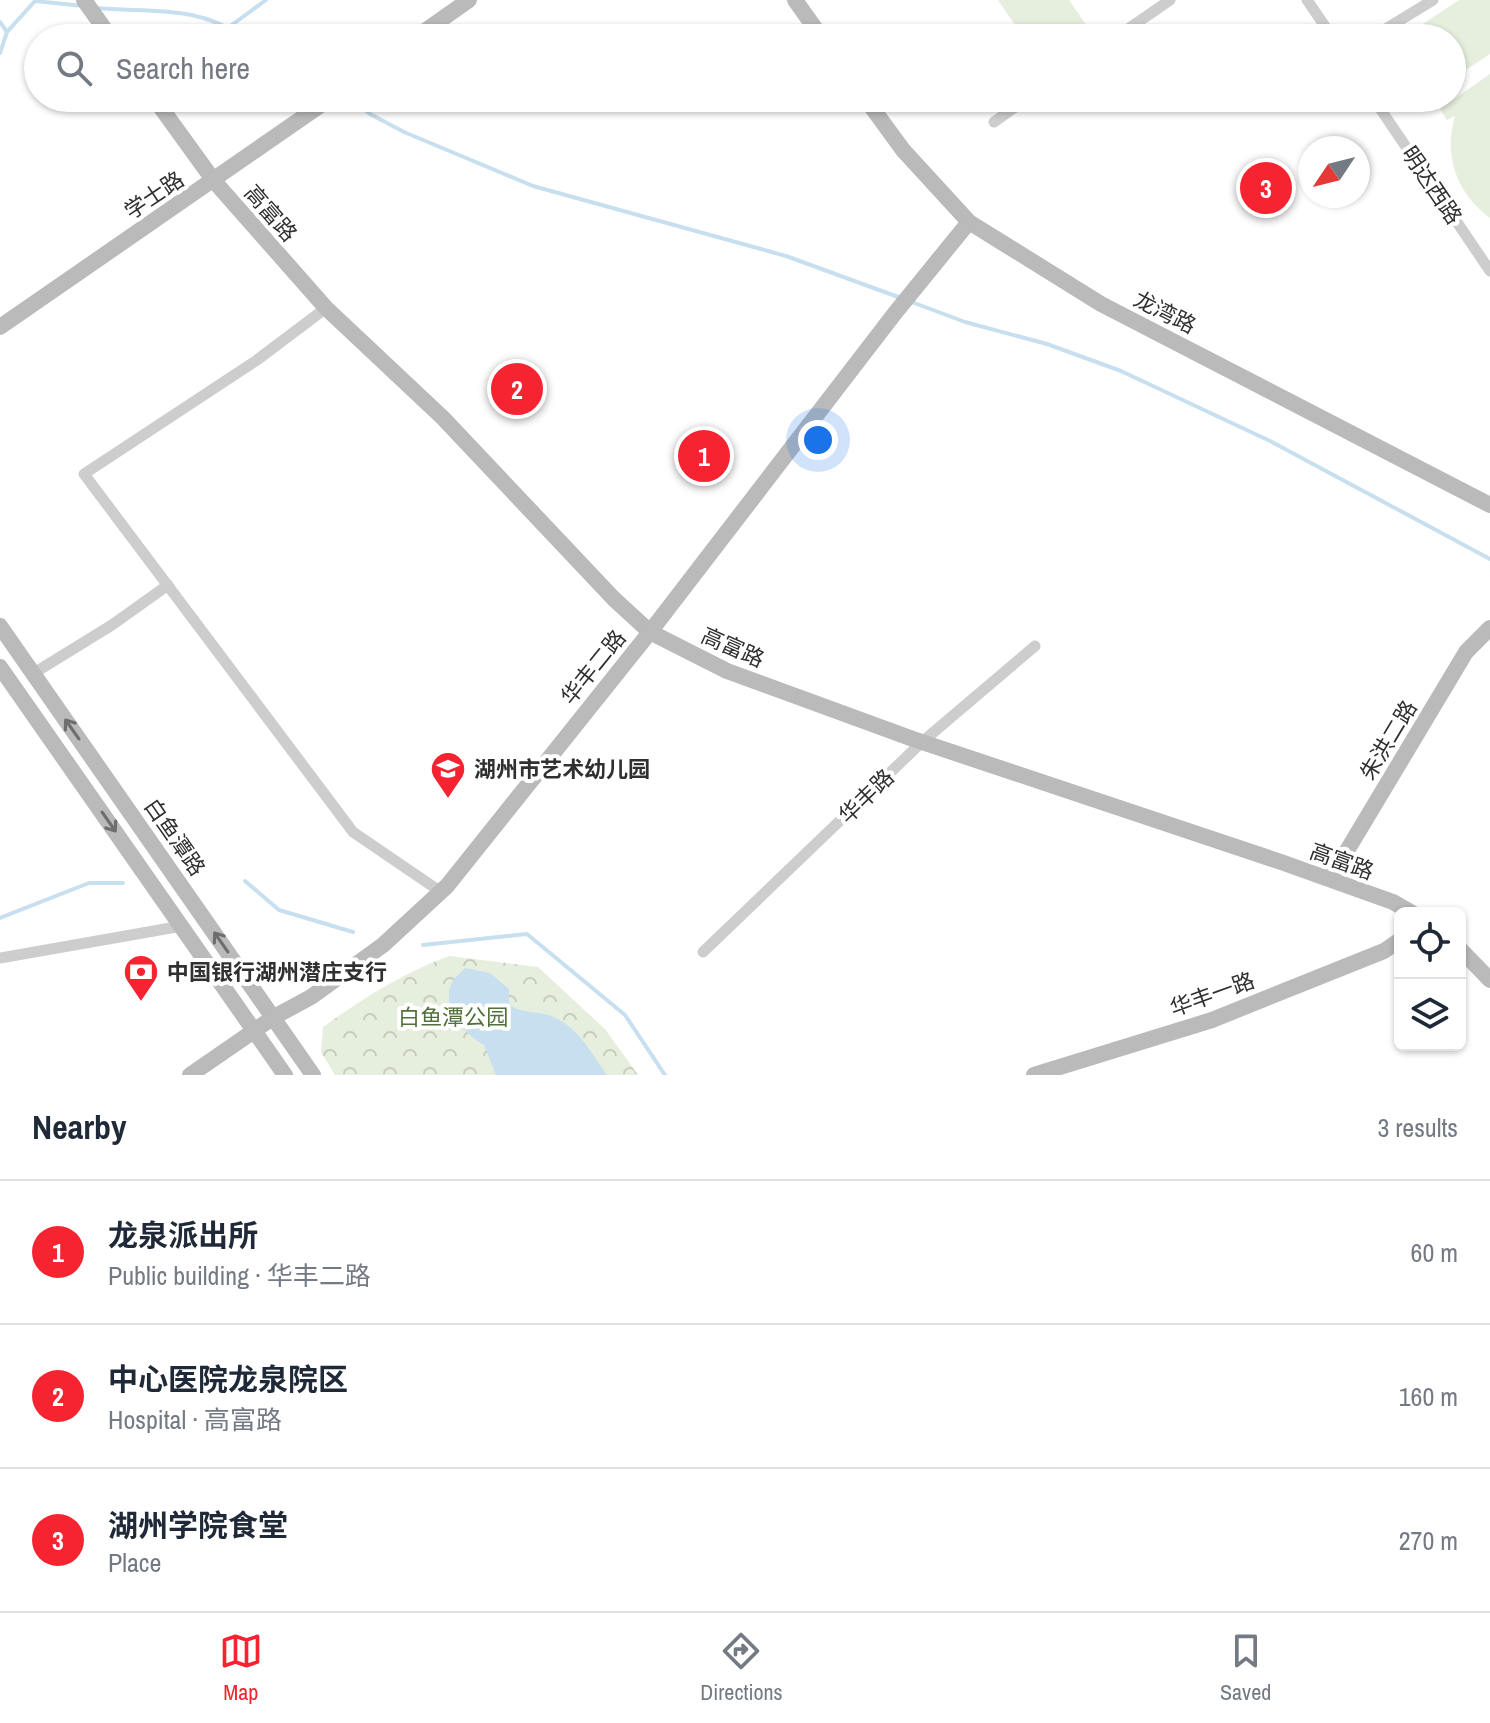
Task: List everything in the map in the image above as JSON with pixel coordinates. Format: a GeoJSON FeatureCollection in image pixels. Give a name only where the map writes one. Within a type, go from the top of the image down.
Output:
{"type":"FeatureCollection","features":[{"type":"Feature","properties":{"kind":"street"},"geometry":{"type":"LineString","coordinates":[[84,0],[101,24]]}},
{"type":"Feature","properties":{"kind":"street"},"geometry":{"type":"LineString","coordinates":[[435,24],[469,0]]}},
{"type":"Feature","properties":{"kind":"street"},"geometry":{"type":"LineString","coordinates":[[795,0],[812,24]]}},
{"type":"Feature","properties":{"kind":"street"},"geometry":{"type":"LineString","coordinates":[[1135,24],[1170,0]]}},
{"type":"Feature","properties":{"kind":"street"},"geometry":{"type":"LineString","coordinates":[[1307,0],[1323,24]]}},
{"type":"Feature","properties":{"kind":"street"},"geometry":{"type":"LineString","coordinates":[[1394,24],[1433,0]]}},
{"type":"Feature","properties":{"kind":"street","name":"高富路"},"geometry":{"type":"LineString","coordinates":[[164,112],[214,181],[326,308],[443,418],[614,599],[650,632],[727,671],[922,742],[1330,879],[1402,907]]}},
{"type":"Feature","properties":{"kind":"street","name":"学士路"},"geometry":{"type":"LineString","coordinates":[[0,327],[310,112]]}},
{"type":"Feature","properties":{"kind":"street","name":"龙湾路"},"geometry":{"type":"LineString","coordinates":[[875,112],[903,150],[969,222],[1101,304],[1490,505]]}},
{"type":"Feature","properties":{"kind":"street"},"geometry":{"type":"LineString","coordinates":[[994,122],[1008,112]]}},
{"type":"Feature","properties":{"kind":"street","name":"明达西路"},"geometry":{"type":"LineString","coordinates":[[1382,112],[1490,271]]}},
{"type":"Feature","properties":{"kind":"street","name":"华丰二路"},"geometry":{"type":"LineString","coordinates":[[190,1075],[274,1017],[311,997],[383,945],[441,892],[650,632],[895,313],[969,222]]}},
{"type":"Feature","properties":{"kind":"street"},"geometry":{"type":"LineString","coordinates":[[326,308],[257,360],[84,474],[353,832],[441,892]]}},
{"type":"Feature","properties":{"kind":"street"},"geometry":{"type":"LineString","coordinates":[[34,673],[112,625],[168,585]]}},
{"type":"Feature","properties":{"kind":"street","name":"白鱼潭路"},"geometry":{"type":"LineString","coordinates":[[0,626],[313,1075]]}},
{"type":"Feature","properties":{"kind":"street","name":"朱洪二路"},"geometry":{"type":"LineString","coordinates":[[1330,879],[1466,652],[1490,628]]}},
{"type":"Feature","properties":{"kind":"street","name":"华丰路"},"geometry":{"type":"LineString","coordinates":[[703,952],[922,742],[1035,646]]}},
{"type":"Feature","properties":{"kind":"street","name":"白鱼潭路"},"geometry":{"type":"LineString","coordinates":[[0,667],[285,1075]]}},
{"type":"Feature","properties":{"kind":"street"},"geometry":{"type":"LineString","coordinates":[[0,958],[182,926]]}},
{"type":"Feature","properties":{"kind":"street","name":"华丰一路"},"geometry":{"type":"LineString","coordinates":[[1034,1075],[1212,1020],[1384,951],[1394,944]]}},
{"type":"Feature","properties":{"kind":"street"},"geometry":{"type":"LineString","coordinates":[[1466,955],[1490,980]]}},
{"type":"Feature","properties":{"kind":"green space"},"geometry":{"type":"Polygon","coordinates":[[[998,0],[1069,0],[1086,24],[1014,24],[998,0]]]}},
{"type":"Feature","properties":{"kind":"green space"},"geometry":{"type":"Polygon","coordinates":[[[1459,0],[1490,0],[1490,54],[1466,70],[1466,24],[1423,24],[1459,0]]]}},
{"type":"Feature","properties":{"kind":"green space"},"geometry":{"type":"Polygon","coordinates":[[[1490,74],[1490,218],[1461,185],[1452,159],[1455,116],[1447,120],[1442,112],[1466,112],[1466,91],[1490,74]]]}},
{"type":"Feature","properties":{"kind":"green space","name":"白鱼潭公园"},"geometry":{"type":"Polygon","coordinates":[[[449,956],[538,967],[605,1029],[638,1075],[335,1075],[321,1052],[323,1027],[383,987],[449,956]]]}},
{"type":"Feature","properties":{"kind":"water"},"geometry":{"type":"Polygon","coordinates":[[[465,968],[490,973],[509,989],[509,1004],[514,1007],[551,1016],[569,1026],[607,1075],[496,1075],[484,1045],[462,1027],[449,1001],[452,982],[465,968]]]}},
{"type":"Feature","properties":{"kind":"waterway"},"geometry":{"type":"LineString","coordinates":[[233,24],[266,0]]}},
{"type":"Feature","properties":{"kind":"waterway"},"geometry":{"type":"LineString","coordinates":[[0,22],[7,32],[35,1],[83,6]]}},
{"type":"Feature","properties":{"kind":"waterway"},"geometry":{"type":"LineString","coordinates":[[96,8],[172,12],[219,24]]}},
{"type":"Feature","properties":{"kind":"waterway"},"geometry":{"type":"LineString","coordinates":[[0,53],[7,32]]}},
{"type":"Feature","properties":{"kind":"waterway"},"geometry":{"type":"LineString","coordinates":[[368,112],[404,132],[533,186],[786,256],[901,298]]}},
{"type":"Feature","properties":{"kind":"waterway"},"geometry":{"type":"LineString","coordinates":[[909,301],[965,322],[1047,344],[1121,371],[1270,441],[1490,559]]}},
{"type":"Feature","properties":{"kind":"waterway"},"geometry":{"type":"LineString","coordinates":[[245,881],[279,910],[353,932]]}},
{"type":"Feature","properties":{"kind":"waterway"},"geometry":{"type":"LineString","coordinates":[[0,918],[89,883],[123,883]]}},
{"type":"Feature","properties":{"kind":"waterway"},"geometry":{"type":"LineString","coordinates":[[423,945],[527,934],[625,1015],[665,1075]]}},
{"type":"Feature","properties":{"kind":"place","name":"湖州学院食堂"},"geometry":{"type":"Point","coordinates":[1266,188]}},
{"type":"Feature","properties":{"kind":"place","name":"中心医院龙泉院区"},"geometry":{"type":"Point","coordinates":[517,389]}},
{"type":"Feature","properties":{"kind":"place","name":"龙泉派出所"},"geometry":{"type":"Point","coordinates":[704,456]}},
{"type":"Feature","properties":{"kind":"place","name":"湖州市艺术幼儿园"},"geometry":{"type":"Point","coordinates":[448,800]}},
{"type":"Feature","properties":{"kind":"place","name":"中国银行湖州潜庄支行"},"geometry":{"type":"Point","coordinates":[141,1003]}}]}
